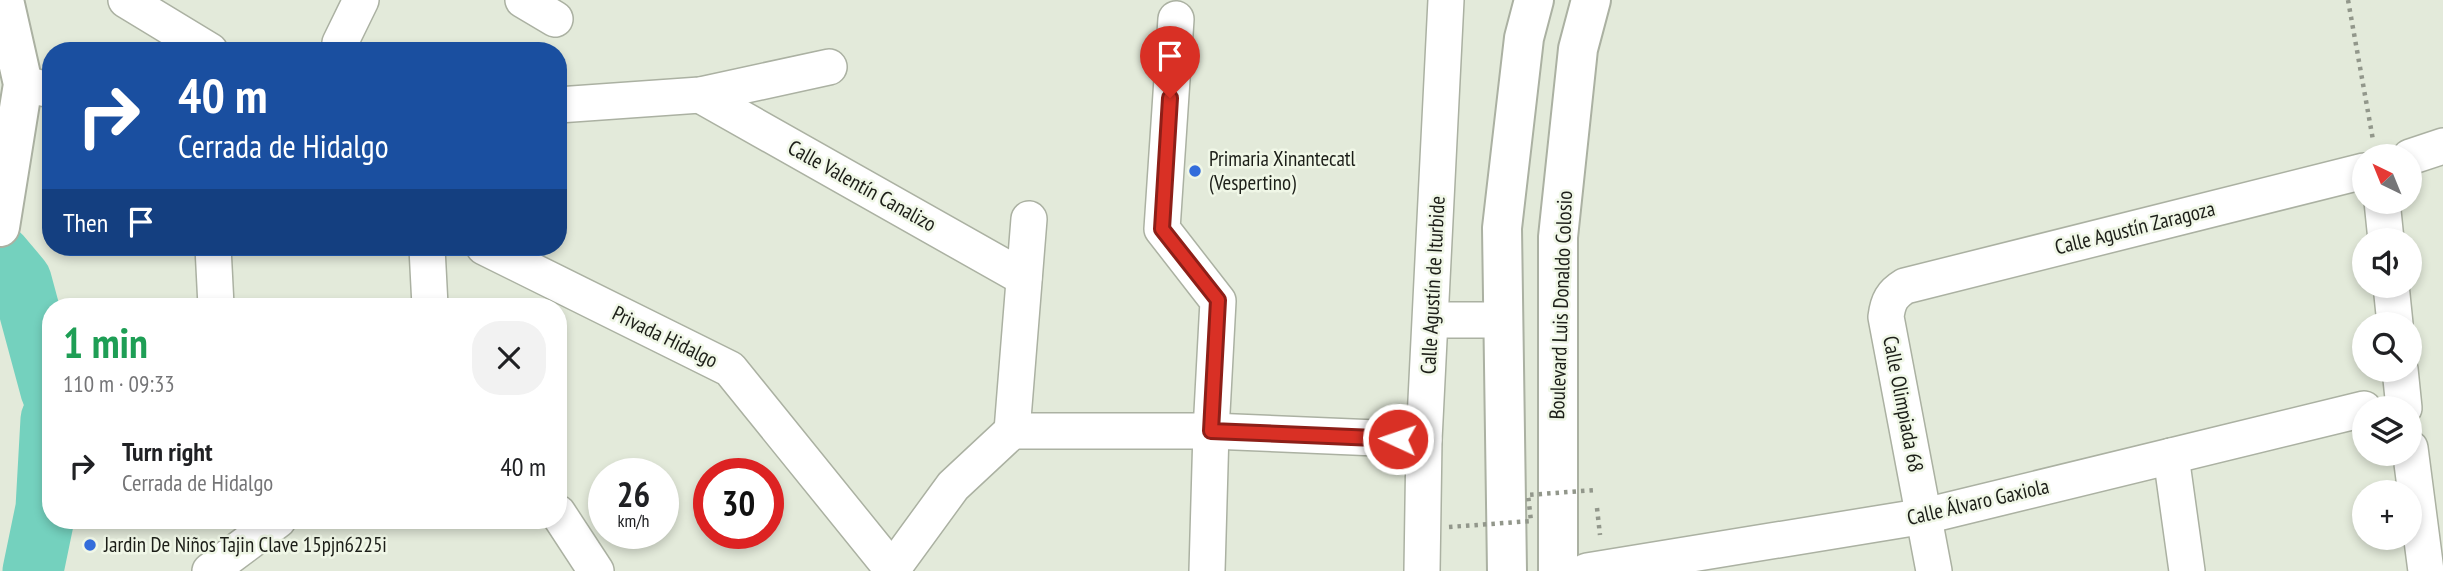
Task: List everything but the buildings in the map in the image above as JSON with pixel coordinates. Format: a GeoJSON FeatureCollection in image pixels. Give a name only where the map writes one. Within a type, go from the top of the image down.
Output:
{"type":"FeatureCollection","features":[{"type":"Feature","properties":{"kind":"main road"},"geometry":{"type":"LineString","coordinates":[[0,227],[6,181],[37,87],[4,0]]}},
{"type":"Feature","properties":{"kind":"main road"},"geometry":{"type":"LineString","coordinates":[[1507,571],[1502,228],[1524,38],[1534,0]]}},
{"type":"Feature","properties":{"kind":"main road","name":"Boulevard Luis Donaldo Colosio"},"geometry":{"type":"LineString","coordinates":[[1558,571],[1558,237],[1578,50],[1591,0]]}},
{"type":"Feature","properties":{"kind":"street"},"geometry":{"type":"LineString","coordinates":[[126,0],[195,42]]}},
{"type":"Feature","properties":{"kind":"street"},"geometry":{"type":"LineString","coordinates":[[340,42],[361,0]]}},
{"type":"Feature","properties":{"kind":"street"},"geometry":{"type":"LineString","coordinates":[[523,0],[555,19]]}},
{"type":"Feature","properties":{"kind":"street","name":"Calle Agustín de Iturbide"},"geometry":{"type":"LineString","coordinates":[[1422,571],[1424,440],[1446,0]]}},
{"type":"Feature","properties":{"kind":"street"},"geometry":{"type":"LineString","coordinates":[[1175,19],[1162,229],[1218,300],[1211,431],[1208,571]]}},
{"type":"Feature","properties":{"kind":"street"},"geometry":{"type":"LineString","coordinates":[[567,104],[700,95],[829,67]]}},
{"type":"Feature","properties":{"kind":"street","name":"Calle Valentín Canalizo"},"geometry":{"type":"LineString","coordinates":[[700,95],[1024,278]]}},
{"type":"Feature","properties":{"kind":"street"},"geometry":{"type":"LineString","coordinates":[[2422,153],[2443,146]]}},
{"type":"Feature","properties":{"kind":"street","name":"Calle Agustín Zaragoza"},"geometry":{"type":"LineString","coordinates":[[1905,286],[2352,162]]}},
{"type":"Feature","properties":{"kind":"street"},"geometry":{"type":"LineString","coordinates":[[891,570],[953,486],[1012,430],[1030,219]]}},
{"type":"Feature","properties":{"kind":"street"},"geometry":{"type":"LineString","coordinates":[[213,256],[216,298]]}},
{"type":"Feature","properties":{"kind":"street"},"geometry":{"type":"LineString","coordinates":[[428,256],[429,298]]}},
{"type":"Feature","properties":{"kind":"street","name":"Privada Hidalgo"},"geometry":{"type":"LineString","coordinates":[[502,256],[730,369],[891,570]]}},
{"type":"Feature","properties":{"kind":"street","name":"Calle Olimpiada 68"},"geometry":{"type":"LineString","coordinates":[[1905,286],[1894,293],[1888,303],[1886,317],[1934,571]]}},
{"type":"Feature","properties":{"kind":"street"},"geometry":{"type":"LineString","coordinates":[[1432,320],[1503,320]]}},
{"type":"Feature","properties":{"kind":"street","name":"Calle Álvaro Gaxiola"},"geometry":{"type":"LineString","coordinates":[[1587,571],[1924,516],[2352,412]]}},
{"type":"Feature","properties":{"kind":"street"},"geometry":{"type":"LineString","coordinates":[[1012,430],[1211,431],[1424,440]]}},
{"type":"Feature","properties":{"kind":"street"},"geometry":{"type":"LineString","coordinates":[[2171,456],[2187,571]]}},
{"type":"Feature","properties":{"kind":"street"},"geometry":{"type":"LineString","coordinates":[[2412,466],[2426,571]]}},
{"type":"Feature","properties":{"kind":"street"},"geometry":{"type":"LineString","coordinates":[[567,528],[593,570]]}},
{"type":"Feature","properties":{"kind":"street"},"geometry":{"type":"LineString","coordinates":[[210,571],[266,529]]}},
{"type":"Feature","properties":{"kind":"path"},"geometry":{"type":"LineString","coordinates":[[2348,0],[2367,144]]}},
{"type":"Feature","properties":{"kind":"path"},"geometry":{"type":"LineString","coordinates":[[1449,527],[1531,521],[1528,495],[1595,490]]}},
{"type":"Feature","properties":{"kind":"waterway"},"geometry":{"type":"LineString","coordinates":[[0,255],[21,280],[42,358]]}},
{"type":"Feature","properties":{"kind":"waterway"},"geometry":{"type":"LineString","coordinates":[[33,571],[42,527]]}},
{"type":"Feature","properties":{"kind":"place","name":"Primaria Xinantecatl (Vespertino)"},"geometry":{"type":"Point","coordinates":[1195,171]}},
{"type":"Feature","properties":{"kind":"place","name":"Jardin De Niños Tajin Clave 15pjn6225i"},"geometry":{"type":"Point","coordinates":[90,545]}},
{"type":"Feature","properties":{"kind":"route"},"geometry":{"type":"LineString","coordinates":[[1170,98],[1162,229],[1218,300],[1211,431],[1398,439]]}}]}
